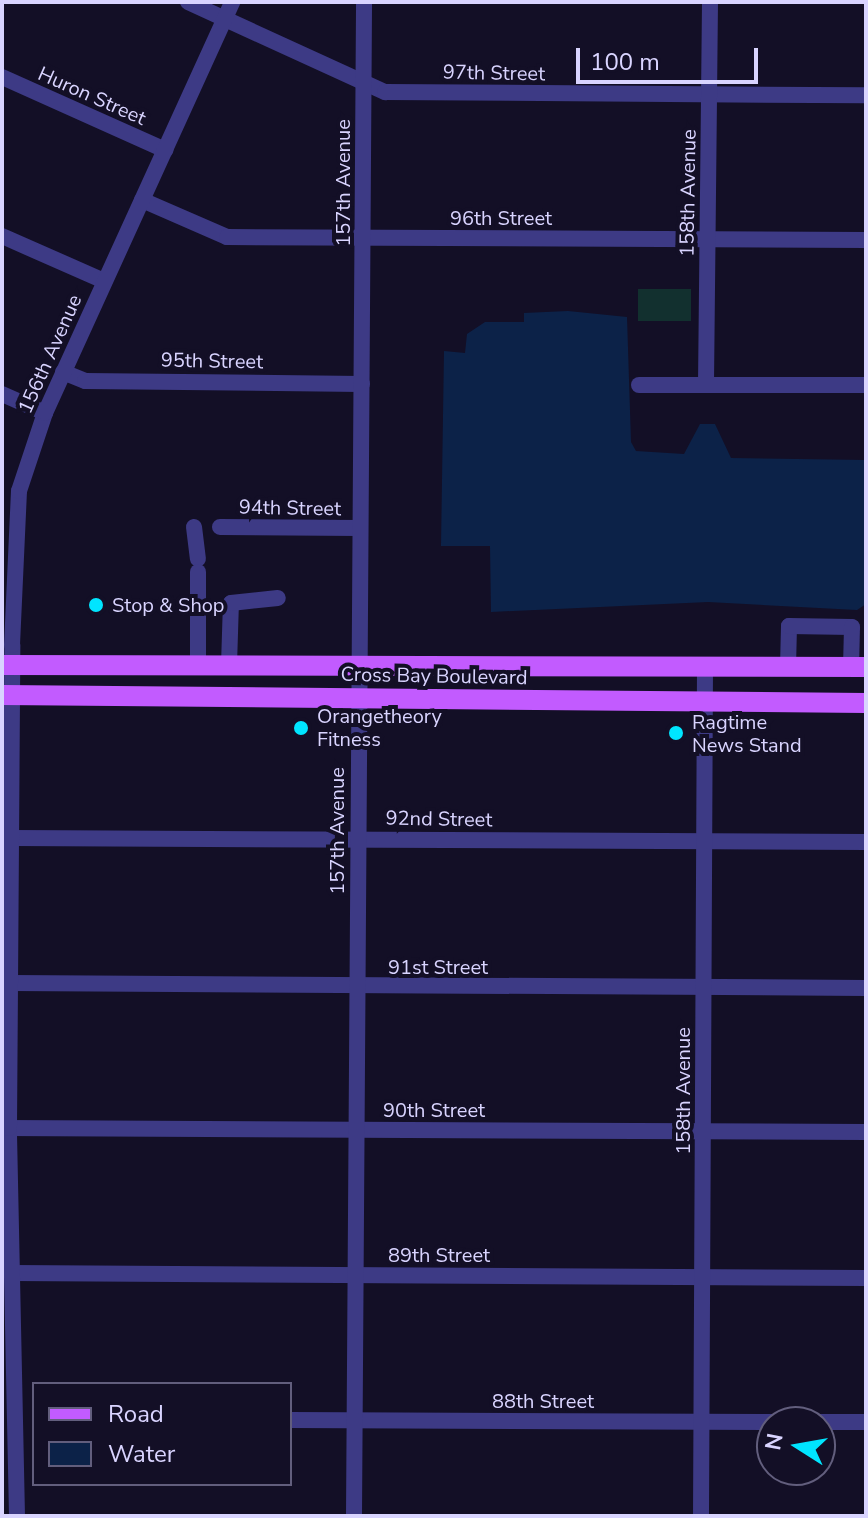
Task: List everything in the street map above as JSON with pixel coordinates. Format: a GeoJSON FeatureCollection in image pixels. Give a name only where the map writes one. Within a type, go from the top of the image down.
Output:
{"type":"FeatureCollection","features":[{"type":"Feature","properties":{"kind":"main road","name":"Cross Bay Boulevard"},"geometry":{"type":"LineString","coordinates":[[7,666],[859,667]]}},
{"type":"Feature","properties":{"kind":"main road"},"geometry":{"type":"LineString","coordinates":[[166,696],[181,685],[332,685],[358,667]]}},
{"type":"Feature","properties":{"kind":"main road","name":"Cross Bay Boulevard"},"geometry":{"type":"LineString","coordinates":[[7,695],[866,703]]}},
{"type":"Feature","properties":{"kind":"street","name":"97th Street"},"geometry":{"type":"LineString","coordinates":[[188,2],[385,92],[866,95]]}},
{"type":"Feature","properties":{"kind":"street","name":"156th Avenue"},"geometry":{"type":"LineString","coordinates":[[17,1516],[25,1419],[11,1273],[6,1128],[12,838],[7,666],[17,506],[26,458],[45,413],[232,2]]}},
{"type":"Feature","properties":{"kind":"street","name":"157th Avenue"},"geometry":{"type":"LineString","coordinates":[[354,1516],[364,2]]}},
{"type":"Feature","properties":{"kind":"street","name":"158th Avenue"},"geometry":{"type":"LineString","coordinates":[[706,384],[710,2]]}},
{"type":"Feature","properties":{"kind":"street","name":"Huron Street"},"geometry":{"type":"LineString","coordinates":[[2,77],[165,150]]}},
{"type":"Feature","properties":{"kind":"street","name":"96th Street"},"geometry":{"type":"LineString","coordinates":[[142,200],[227,237],[866,240]]}},
{"type":"Feature","properties":{"kind":"street"},"geometry":{"type":"LineString","coordinates":[[2,236],[104,281]]}},
{"type":"Feature","properties":{"kind":"street","name":"95th Street"},"geometry":{"type":"LineString","coordinates":[[63,372],[85,381],[362,384]]}},
{"type":"Feature","properties":{"kind":"street"},"geometry":{"type":"LineString","coordinates":[[639,385],[866,385]]}},
{"type":"Feature","properties":{"kind":"street"},"geometry":{"type":"LineString","coordinates":[[2,394],[45,413]]}},
{"type":"Feature","properties":{"kind":"street"},"geometry":{"type":"LineString","coordinates":[[194,527],[198,565],[198,665]]}},
{"type":"Feature","properties":{"kind":"street","name":"94th Street"},"geometry":{"type":"LineString","coordinates":[[220,527],[359,528]]}},
{"type":"Feature","properties":{"kind":"street"},"geometry":{"type":"LineString","coordinates":[[229,665],[231,603],[278,598]]}},
{"type":"Feature","properties":{"kind":"street"},"geometry":{"type":"LineString","coordinates":[[788,667],[789,626],[852,627],[859,667]]}},
{"type":"Feature","properties":{"kind":"street","name":"158th Avenue"},"geometry":{"type":"LineString","coordinates":[[701,1516],[705,666]]}},
{"type":"Feature","properties":{"kind":"street","name":"92nd Street"},"geometry":{"type":"LineString","coordinates":[[12,838],[866,842]]}},
{"type":"Feature","properties":{"kind":"street","name":"91st Street"},"geometry":{"type":"LineString","coordinates":[[10,983],[866,988]]}},
{"type":"Feature","properties":{"kind":"street","name":"90th Street"},"geometry":{"type":"LineString","coordinates":[[6,1128],[866,1132]]}},
{"type":"Feature","properties":{"kind":"street","name":"89th Street"},"geometry":{"type":"LineString","coordinates":[[11,1273],[866,1278]]}},
{"type":"Feature","properties":{"kind":"street","name":"88th Street"},"geometry":{"type":"LineString","coordinates":[[292,1420],[756,1422]]}},
{"type":"Feature","properties":{"kind":"street"},"geometry":{"type":"LineString","coordinates":[[836,1422],[866,1422]]}},
{"type":"Feature","properties":{"kind":"green space"},"geometry":{"type":"Polygon","coordinates":[[[638,289],[691,289],[691,321],[638,321],[638,289]]]}},
{"type":"Feature","properties":{"kind":"water"},"geometry":{"type":"Polygon","coordinates":[[[568,311],[627,317],[631,442],[636,451],[684,454],[700,424],[715,424],[731,458],[866,460],[866,604],[857,610],[708,602],[491,612],[490,546],[441,546],[444,351],[465,353],[467,334],[485,322],[524,322],[524,313],[568,311]]]}},
{"type":"Feature","properties":{"kind":"place","name":"Stop & Shop"},"geometry":{"type":"Point","coordinates":[96,605]}},
{"type":"Feature","properties":{"kind":"place","name":"Orangetheory Fitness"},"geometry":{"type":"Point","coordinates":[301,728]}},
{"type":"Feature","properties":{"kind":"place","name":"Ragtime News Stand"},"geometry":{"type":"Point","coordinates":[676,733]}}]}
